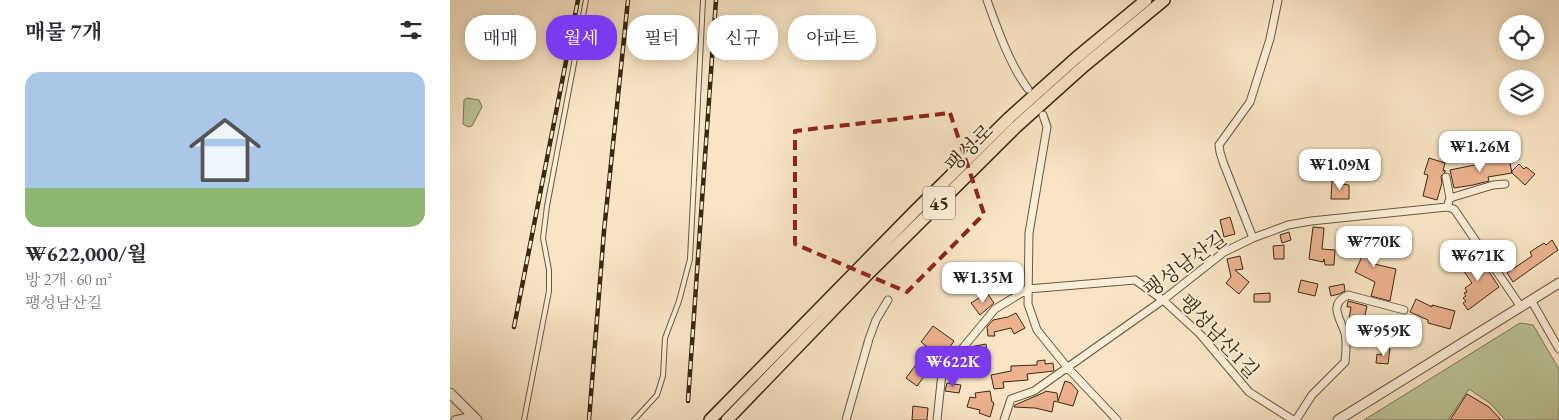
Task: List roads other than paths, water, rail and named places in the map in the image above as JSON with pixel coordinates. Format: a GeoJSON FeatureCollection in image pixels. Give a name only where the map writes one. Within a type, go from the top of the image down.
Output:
{"type":"FeatureCollection","features":[{"type":"Feature","properties":{"kind":"main road","name":"팽성로"},"geometry":{"type":"LineString","coordinates":[[710,420],[1009,118],[1076,58],[1146,0]]}},
{"type":"Feature","properties":{"kind":"main road","name":"팽성로"},"geometry":{"type":"LineString","coordinates":[[727,420],[867,275],[1016,127],[1084,66],[1164,0]]}},
{"type":"Feature","properties":{"kind":"street"},"geometry":{"type":"LineString","coordinates":[[987,0],[1020,78],[1028,89]]}},
{"type":"Feature","properties":{"kind":"street"},"geometry":{"type":"LineString","coordinates":[[1253,238],[1223,162],[1219,145],[1250,102],[1270,40],[1278,0]]}},
{"type":"Feature","properties":{"kind":"street"},"geometry":{"type":"LineString","coordinates":[[1043,115],[1047,127],[1029,233],[1028,304],[1037,330],[1067,367],[1117,420]]}},
{"type":"Feature","properties":{"kind":"street"},"geometry":{"type":"LineString","coordinates":[[1446,177],[1450,198],[1447,207],[1454,208],[1521,307]]}},
{"type":"Feature","properties":{"kind":"street"},"geometry":{"type":"LineString","coordinates":[[1450,198],[1492,185],[1505,184]]}},
{"type":"Feature","properties":{"kind":"street","name":"팽성남산길"},"geometry":{"type":"LineString","coordinates":[[1004,420],[1011,399],[1034,391],[1163,300],[1224,252],[1253,238],[1288,225],[1311,221],[1447,207]]}},
{"type":"Feature","properties":{"kind":"street","name":"팽성남산1길"},"geometry":{"type":"LineString","coordinates":[[1028,289],[1135,280],[1163,300],[1200,334],[1249,392],[1294,420]]}},
{"type":"Feature","properties":{"kind":"street"},"geometry":{"type":"LineString","coordinates":[[1338,420],[1559,283]]}},
{"type":"Feature","properties":{"kind":"street"},"geometry":{"type":"LineString","coordinates":[[937,420],[942,373],[995,310],[1028,289]]}},
{"type":"Feature","properties":{"kind":"street"},"geometry":{"type":"LineString","coordinates":[[1294,420],[1312,395],[1345,362],[1345,335],[1336,308],[1338,302],[1343,297],[1348,294],[1404,310]]}},
{"type":"Feature","properties":{"kind":"street"},"geometry":{"type":"LineString","coordinates":[[846,420],[869,338],[876,320],[888,300]]}},
{"type":"Feature","properties":{"kind":"street"},"geometry":{"type":"LineString","coordinates":[[1531,300],[1559,349]]}},
{"type":"Feature","properties":{"kind":"street"},"geometry":{"type":"LineString","coordinates":[[450,393],[474,418]]}},
{"type":"Feature","properties":{"kind":"street"},"geometry":{"type":"LineString","coordinates":[[455,420],[474,418]]}},
{"type":"Feature","properties":{"kind":"lane"},"geometry":{"type":"LineString","coordinates":[[524,420],[549,291],[549,270],[543,238],[547,206],[586,0]]}},
{"type":"Feature","properties":{"kind":"lane"},"geometry":{"type":"LineString","coordinates":[[634,420],[657,395],[663,376],[666,338],[679,301],[690,260],[703,0]]}},
{"type":"Feature","properties":{"kind":"railway"},"geometry":{"type":"LineString","coordinates":[[514,327],[578,0]]}},
{"type":"Feature","properties":{"kind":"railway"},"geometry":{"type":"LineString","coordinates":[[589,420],[604,231],[628,0]]}},
{"type":"Feature","properties":{"kind":"railway"},"geometry":{"type":"LineString","coordinates":[[688,401],[716,0]]}}]}
